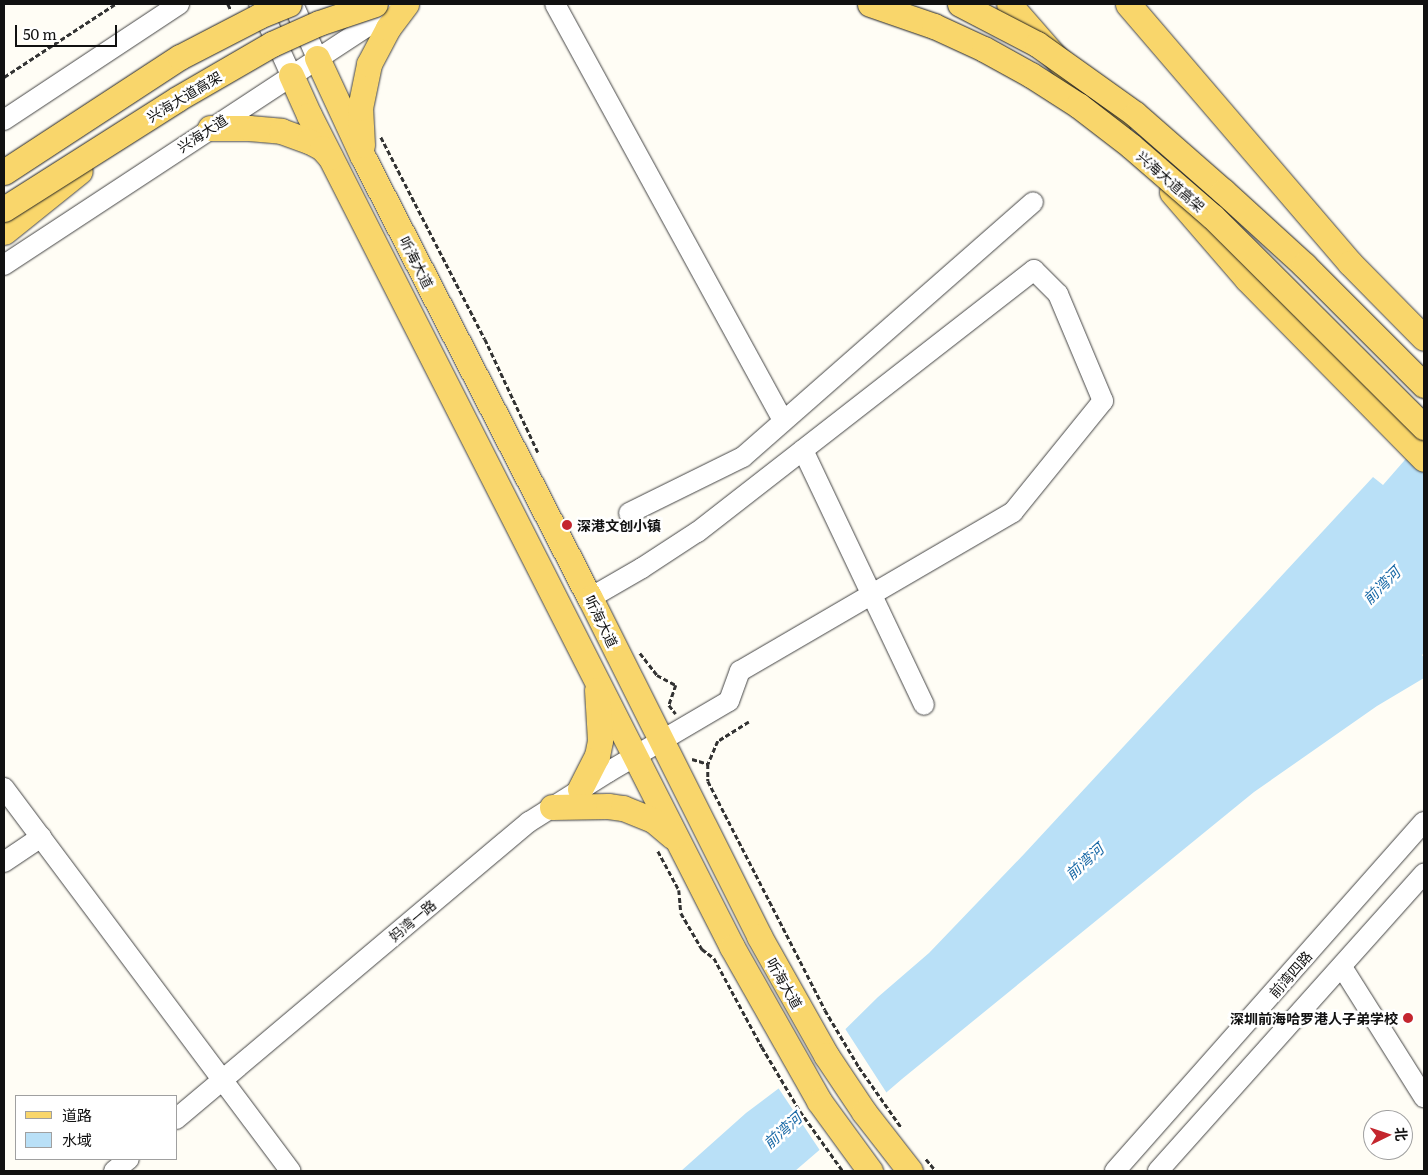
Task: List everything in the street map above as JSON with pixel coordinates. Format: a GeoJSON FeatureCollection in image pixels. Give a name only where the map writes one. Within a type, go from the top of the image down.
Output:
{"type":"FeatureCollection","features":[{"type":"Feature","properties":{"kind":"main road"},"geometry":{"type":"LineString","coordinates":[[4,172],[180,57],[259,16],[289,4]]}},
{"type":"Feature","properties":{"kind":"main road","name":"兴海大道高架"},"geometry":{"type":"LineString","coordinates":[[4,209],[177,99],[272,44],[319,24],[375,4]]}},
{"type":"Feature","properties":{"kind":"main road"},"geometry":{"type":"LineString","coordinates":[[362,157],[360,108],[364,83],[376,48],[406,4]]}},
{"type":"Feature","properties":{"kind":"main road","name":"兴海大道高架"},"geometry":{"type":"LineString","coordinates":[[870,4],[934,26],[984,49],[1031,75],[1078,105],[1131,146],[1212,217],[1424,427]]}},
{"type":"Feature","properties":{"kind":"main road","name":"兴海大道高架"},"geometry":{"type":"LineString","coordinates":[[960,4],[1037,44],[1135,114],[1224,191],[1424,385]]}},
{"type":"Feature","properties":{"kind":"main road"},"geometry":{"type":"LineString","coordinates":[[1009,4],[1248,279],[1424,459]]}},
{"type":"Feature","properties":{"kind":"main road"},"geometry":{"type":"LineString","coordinates":[[1128,4],[1350,263],[1424,338]]}},
{"type":"Feature","properties":{"kind":"main road","name":"听海大道"},"geometry":{"type":"LineString","coordinates":[[317,58],[362,157],[590,598],[759,936],[816,1015],[846,1085],[893,1133],[910,1171]]}},
{"type":"Feature","properties":{"kind":"main road","name":"听海大道"},"geometry":{"type":"LineString","coordinates":[[291,75],[636,755],[667,844],[771,1042],[818,1101],[854,1168]]}},
{"type":"Feature","properties":{"kind":"main road"},"geometry":{"type":"LineString","coordinates":[[4,232],[107,150],[177,99]]}},
{"type":"Feature","properties":{"kind":"main road"},"geometry":{"type":"LineString","coordinates":[[210,128],[250,128],[280,131],[300,137],[322,148],[333,160]]}},
{"type":"Feature","properties":{"kind":"main road"},"geometry":{"type":"LineString","coordinates":[[580,789],[597,756],[600,740],[596,675]]}},
{"type":"Feature","properties":{"kind":"main road"},"geometry":{"type":"LineString","coordinates":[[552,807],[608,806],[623,808],[652,820],[666,829],[667,844]]}},
{"type":"Feature","properties":{"kind":"street"},"geometry":{"type":"LineString","coordinates":[[259,4],[291,75]]}},
{"type":"Feature","properties":{"kind":"street"},"geometry":{"type":"LineString","coordinates":[[294,4],[317,58]]}},
{"type":"Feature","properties":{"kind":"street","name":"兴海大道"},"geometry":{"type":"LineString","coordinates":[[4,265],[210,128],[402,4]]}},
{"type":"Feature","properties":{"kind":"street"},"geometry":{"type":"LineString","coordinates":[[555,4],[783,420]]}},
{"type":"Feature","properties":{"kind":"street"},"geometry":{"type":"LineString","coordinates":[[4,120],[172,7]]}},
{"type":"Feature","properties":{"kind":"street"},"geometry":{"type":"LineString","coordinates":[[629,513],[743,458],[783,420],[1033,202]]}},
{"type":"Feature","properties":{"kind":"street","name":"妈湾一路"},"geometry":{"type":"LineString","coordinates":[[178,1117],[509,838],[580,789],[729,701],[740,671],[1013,512],[1103,401],[1058,294],[1034,270],[803,450]]}},
{"type":"Feature","properties":{"kind":"street"},"geometry":{"type":"LineString","coordinates":[[590,598],[642,568],[697,532],[803,450],[924,705]]}},
{"type":"Feature","properties":{"kind":"street"},"geometry":{"type":"LineString","coordinates":[[4,788],[290,1171]]}},
{"type":"Feature","properties":{"kind":"street","name":"前湾四路"},"geometry":{"type":"LineString","coordinates":[[1115,1171],[1424,822]]}},
{"type":"Feature","properties":{"kind":"street"},"geometry":{"type":"LineString","coordinates":[[4,862],[41,838]]}},
{"type":"Feature","properties":{"kind":"street"},"geometry":{"type":"LineString","coordinates":[[1158,1171],[1424,873]]}},
{"type":"Feature","properties":{"kind":"street"},"geometry":{"type":"LineString","coordinates":[[1342,967],[1424,1097]]}},
{"type":"Feature","properties":{"kind":"street"},"geometry":{"type":"LineString","coordinates":[[114,1171],[128,1160]]}},
{"type":"Feature","properties":{"kind":"path"},"geometry":{"type":"LineString","coordinates":[[4,77],[115,4]]}},
{"type":"Feature","properties":{"kind":"path"},"geometry":{"type":"LineString","coordinates":[[379,132],[485,339],[542,460]]}},
{"type":"Feature","properties":{"kind":"path"},"geometry":{"type":"LineString","coordinates":[[637,646],[657,675],[676,685],[669,705]]}},
{"type":"Feature","properties":{"kind":"path"},"geometry":{"type":"LineString","coordinates":[[749,722],[718,740],[708,764],[708,781],[816,1015],[859,1067],[893,1133]]}},
{"type":"Feature","properties":{"kind":"path"},"geometry":{"type":"LineString","coordinates":[[687,758],[708,764]]}},
{"type":"Feature","properties":{"kind":"path"},"geometry":{"type":"LineString","coordinates":[[667,844],[679,890],[681,913],[702,949],[714,958],[771,1042]]}},
{"type":"Feature","properties":{"kind":"water","name":"前湾河"},"geometry":{"type":"Polygon","coordinates":[[[1424,438],[1424,653],[1422,655],[1424,658],[1424,678],[1377,706],[1254,792],[902,1079],[795,1171],[681,1171],[746,1113],[807,1067],[878,997],[929,953],[1025,853],[1373,477],[1383,485],[1424,438]]]}},
{"type":"Feature","properties":{"kind":"pier"},"geometry":{"type":"Polygon","coordinates":[[[844,1027],[888,1095],[821,1152],[777,1086],[805,1065],[844,1027]]]}},
{"type":"Feature","properties":{"kind":"place","name":"深港文创小镇"},"geometry":{"type":"Point","coordinates":[567,525]}},
{"type":"Feature","properties":{"kind":"place","name":"深圳前海哈罗港人子弟学校"},"geometry":{"type":"Point","coordinates":[1408,1018]}}]}
